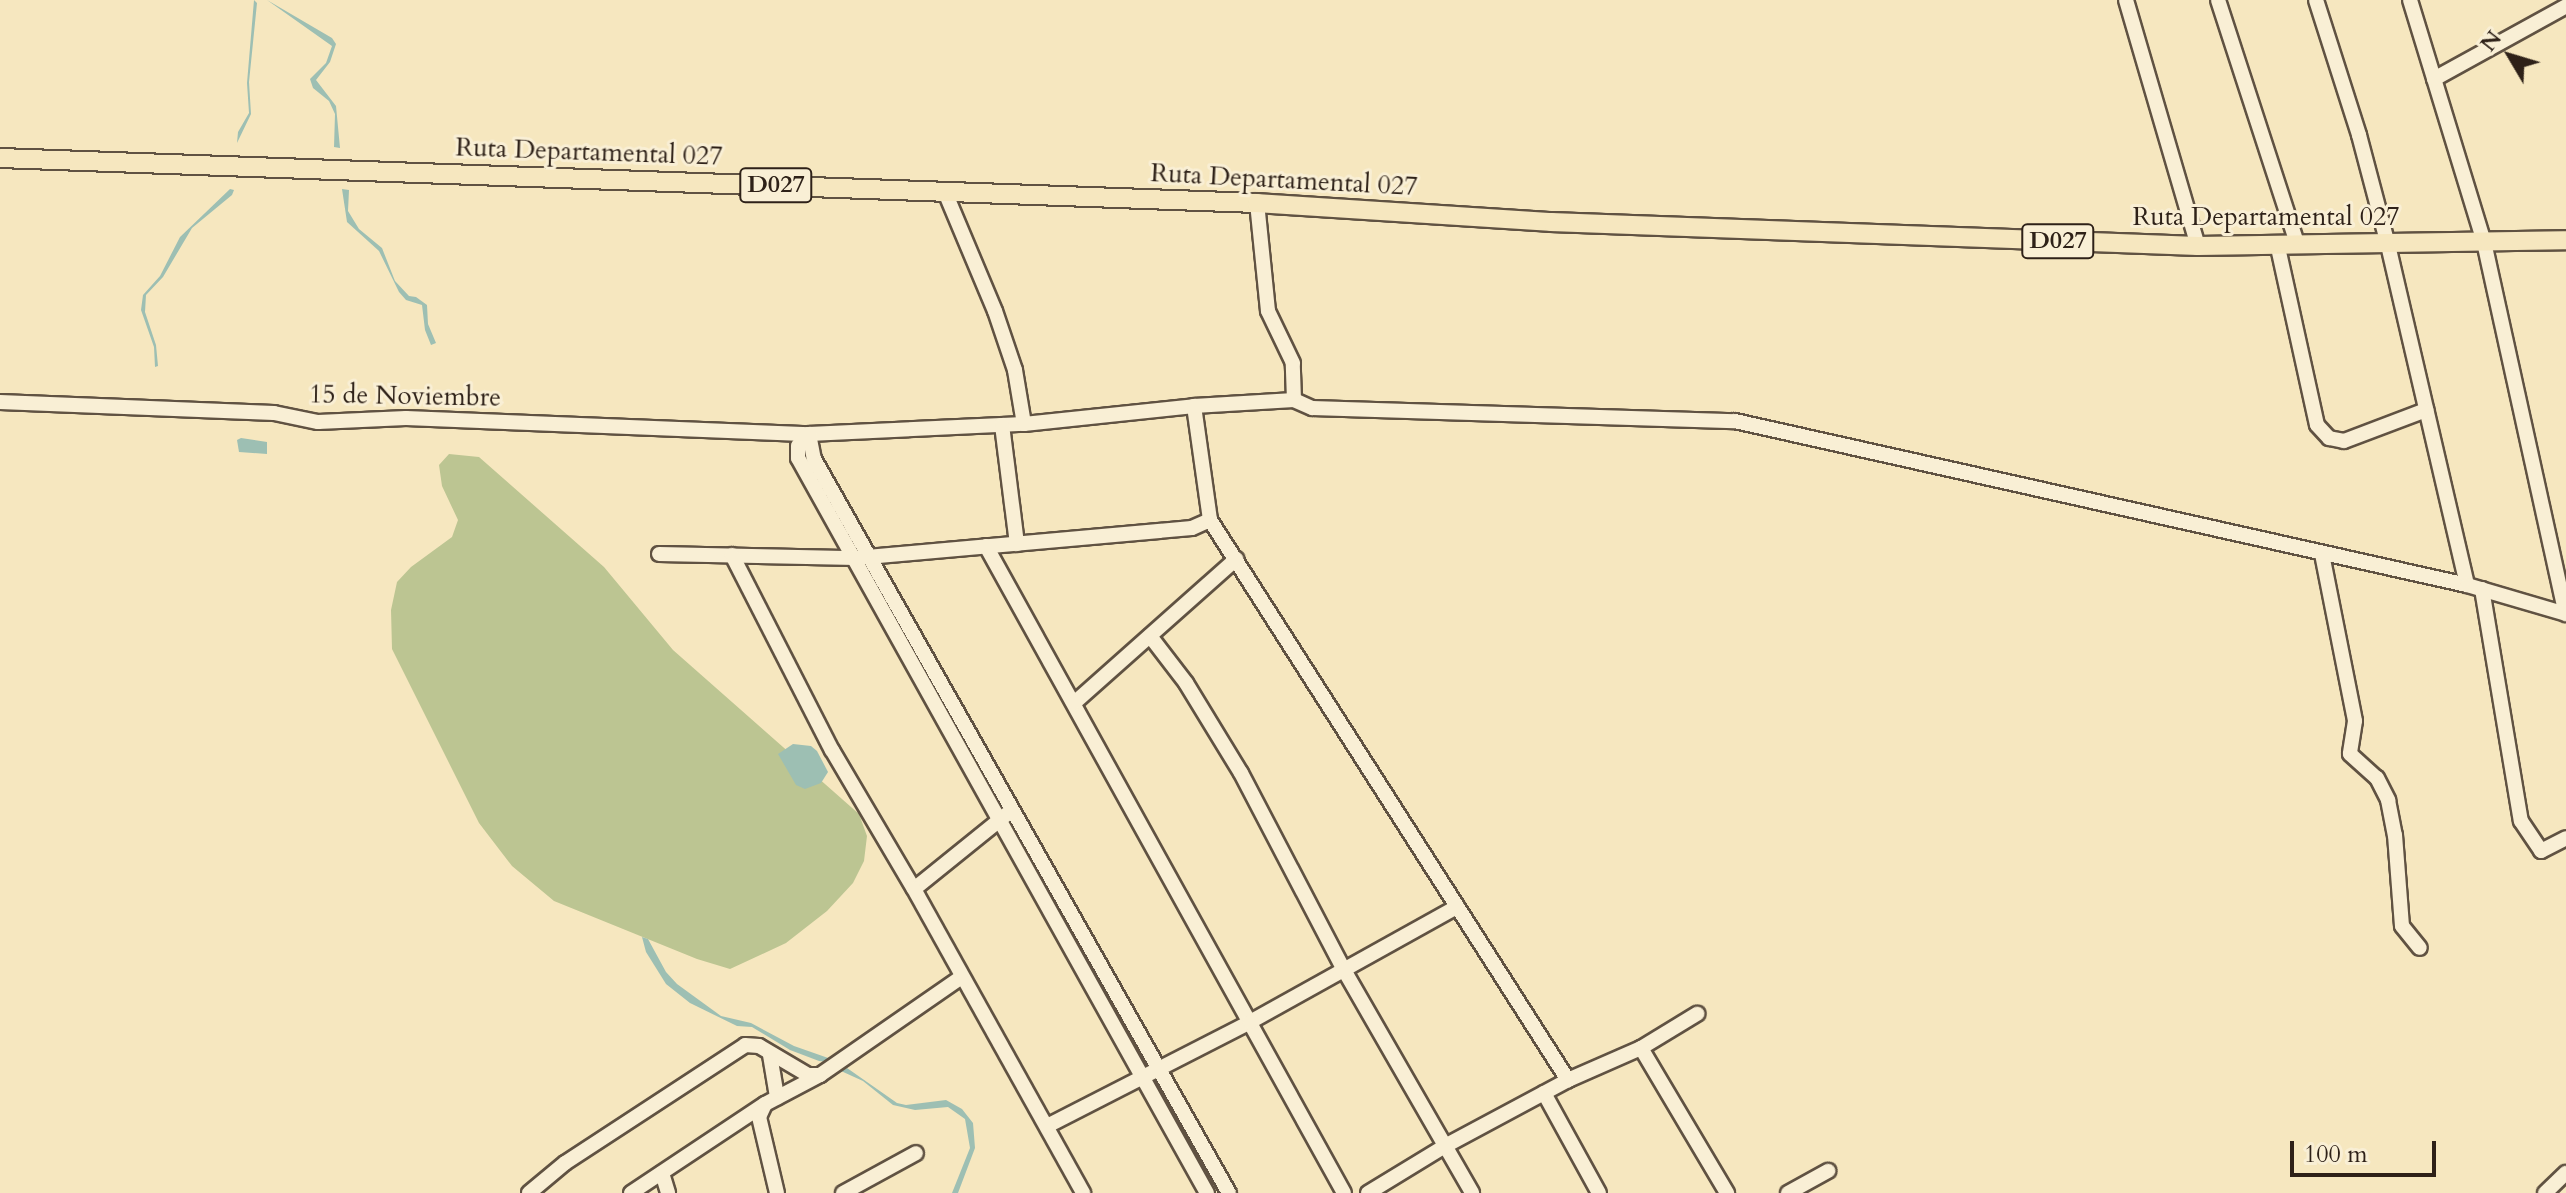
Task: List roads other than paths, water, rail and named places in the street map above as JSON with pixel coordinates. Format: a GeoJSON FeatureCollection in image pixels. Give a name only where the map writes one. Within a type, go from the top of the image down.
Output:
{"type":"FeatureCollection","features":[{"type":"Feature","properties":{"kind":"main road","name":"Ruta Departamental 027"},"geometry":{"type":"LineString","coordinates":[[0,158],[1257,203],[1551,222],[2198,246],[2566,240]]}},
{"type":"Feature","properties":{"kind":"street"},"geometry":{"type":"LineString","coordinates":[[2126,0],[2198,246]]}},
{"type":"Feature","properties":{"kind":"street"},"geometry":{"type":"LineString","coordinates":[[2218,0],[2297,243]]}},
{"type":"Feature","properties":{"kind":"street"},"geometry":{"type":"LineString","coordinates":[[2316,0],[2359,135],[2388,245],[2467,585]]}},
{"type":"Feature","properties":{"kind":"street"},"geometry":{"type":"LineString","coordinates":[[2410,0],[2484,242],[2566,614]]}},
{"type":"Feature","properties":{"kind":"street"},"geometry":{"type":"LineString","coordinates":[[2434,79],[2566,6]]}},
{"type":"Feature","properties":{"kind":"street"},"geometry":{"type":"LineString","coordinates":[[945,192],[1015,370],[1024,424]]}},
{"type":"Feature","properties":{"kind":"street"},"geometry":{"type":"LineString","coordinates":[[1257,203],[1268,311],[1293,363],[1294,400]]}},
{"type":"Feature","properties":{"kind":"street"},"geometry":{"type":"LineString","coordinates":[[2277,243],[2317,425],[2329,438],[2344,441],[2426,410]]}},
{"type":"Feature","properties":{"kind":"street","name":"15 de Noviembre"},"geometry":{"type":"LineString","coordinates":[[0,402],[274,413],[318,422],[406,418],[809,434],[1024,424],[1194,406],[1294,400],[1312,408],[1735,421],[2467,585],[2566,614]]}},
{"type":"Feature","properties":{"kind":"street"},"geometry":{"type":"LineString","coordinates":[[1194,406],[1210,520],[1568,1080]]}},
{"type":"Feature","properties":{"kind":"street"},"geometry":{"type":"LineString","coordinates":[[1002,425],[1017,544]]}},
{"type":"Feature","properties":{"kind":"street"},"geometry":{"type":"LineString","coordinates":[[809,434],[798,446],[798,458],[864,558],[1015,809],[1229,1193]]}},
{"type":"Feature","properties":{"kind":"street"},"geometry":{"type":"LineString","coordinates":[[659,554],[864,558],[1192,528],[1210,520]]}},
{"type":"Feature","properties":{"kind":"street"},"geometry":{"type":"LineString","coordinates":[[986,546],[1344,1193]]}},
{"type":"Feature","properties":{"kind":"street"},"geometry":{"type":"LineString","coordinates":[[2322,554],[2355,721],[2350,754],[2377,778],[2388,800],[2395,835],[2402,926],[2420,948]]}},
{"type":"Feature","properties":{"kind":"street"},"geometry":{"type":"LineString","coordinates":[[732,555],[832,750],[914,889],[960,978],[1083,1193]]}},
{"type":"Feature","properties":{"kind":"street"},"geometry":{"type":"LineString","coordinates":[[864,558],[1001,817],[1207,1193]]}},
{"type":"Feature","properties":{"kind":"street"},"geometry":{"type":"LineString","coordinates":[[1074,703],[1236,559]]}},
{"type":"Feature","properties":{"kind":"street"},"geometry":{"type":"LineString","coordinates":[[2482,589],[2521,821],[2541,851],[2566,838]]}},
{"type":"Feature","properties":{"kind":"street"},"geometry":{"type":"LineString","coordinates":[[1150,636],[1186,683],[1241,773],[1344,970],[1472,1193]]}},
{"type":"Feature","properties":{"kind":"street"},"geometry":{"type":"LineString","coordinates":[[914,889],[1001,817],[1015,809]]}},
{"type":"Feature","properties":{"kind":"street"},"geometry":{"type":"LineString","coordinates":[[1047,1126],[1250,1022],[1457,907]]}},
{"type":"Feature","properties":{"kind":"street"},"geometry":{"type":"LineString","coordinates":[[631,1193],[771,1100],[831,1069],[960,978]]}},
{"type":"Feature","properties":{"kind":"street"},"geometry":{"type":"LineString","coordinates":[[1368,1193],[1445,1146],[1568,1080],[1641,1048],[1697,1014]]}},
{"type":"Feature","properties":{"kind":"street"},"geometry":{"type":"LineString","coordinates":[[529,1193],[565,1163],[740,1047],[750,1044],[808,1075],[831,1069]]}},
{"type":"Feature","properties":{"kind":"street"},"geometry":{"type":"LineString","coordinates":[[1641,1048],[1727,1193]]}},
{"type":"Feature","properties":{"kind":"street"},"geometry":{"type":"LineString","coordinates":[[770,1055],[771,1100],[759,1117],[760,1132],[777,1193]]}},
{"type":"Feature","properties":{"kind":"street"},"geometry":{"type":"LineString","coordinates":[[1544,1093],[1599,1193]]}},
{"type":"Feature","properties":{"kind":"street"},"geometry":{"type":"LineString","coordinates":[[843,1193],[916,1153]]}},
{"type":"Feature","properties":{"kind":"street"},"geometry":{"type":"LineString","coordinates":[[1788,1193],[1828,1171]]}},
{"type":"Feature","properties":{"kind":"street"},"geometry":{"type":"LineString","coordinates":[[662,1173],[668,1193]]}},
{"type":"Feature","properties":{"kind":"street"},"geometry":{"type":"LineString","coordinates":[[2545,1193],[2566,1173]]}},
{"type":"Feature","properties":{"kind":"water"},"geometry":{"type":"Polygon","coordinates":[[[254,0],[257,3],[249,82],[251,114],[237,143],[238,132],[249,113],[247,83],[254,0]]]}},
{"type":"Feature","properties":{"kind":"water"},"geometry":{"type":"Polygon","coordinates":[[[267,0],[332,38],[336,44],[330,62],[316,80],[336,106],[340,148],[334,147],[335,114],[329,101],[313,88],[310,79],[326,63],[332,46],[267,0]]]}},
{"type":"Feature","properties":{"kind":"water"},"geometry":{"type":"Polygon","coordinates":[[[230,189],[234,190],[232,195],[192,228],[163,277],[146,295],[145,312],[156,345],[158,366],[155,367],[154,347],[141,310],[143,295],[160,276],[180,237],[230,189]]]}},
{"type":"Feature","properties":{"kind":"water"},"geometry":{"type":"Polygon","coordinates":[[[342,189],[349,190],[348,211],[359,229],[382,248],[395,281],[409,296],[427,305],[428,324],[436,343],[431,345],[425,330],[422,305],[406,300],[399,292],[379,251],[347,222],[342,189]]]}},
{"type":"Feature","properties":{"kind":"water"},"geometry":{"type":"Polygon","coordinates":[[[237,440],[267,442],[267,454],[239,452],[237,440]]]}},
{"type":"Feature","properties":{"kind":"water"},"geometry":{"type":"Polygon","coordinates":[[[793,744],[811,746],[817,751],[828,772],[821,783],[805,789],[796,785],[778,754],[793,744]]]}},
{"type":"Feature","properties":{"kind":"water"},"geometry":{"type":"Polygon","coordinates":[[[642,937],[648,939],[666,972],[677,984],[721,1016],[751,1023],[794,1046],[831,1059],[828,1062],[819,1061],[790,1050],[752,1027],[737,1026],[690,1003],[666,984],[646,952],[642,937]]]}},
{"type":"Feature","properties":{"kind":"water"},"geometry":{"type":"Polygon","coordinates":[[[847,1068],[897,1103],[906,1105],[946,1100],[962,1109],[973,1123],[975,1148],[958,1193],[952,1193],[970,1148],[965,1119],[948,1107],[915,1110],[893,1105],[863,1081],[841,1071],[847,1068]]]}}]}
